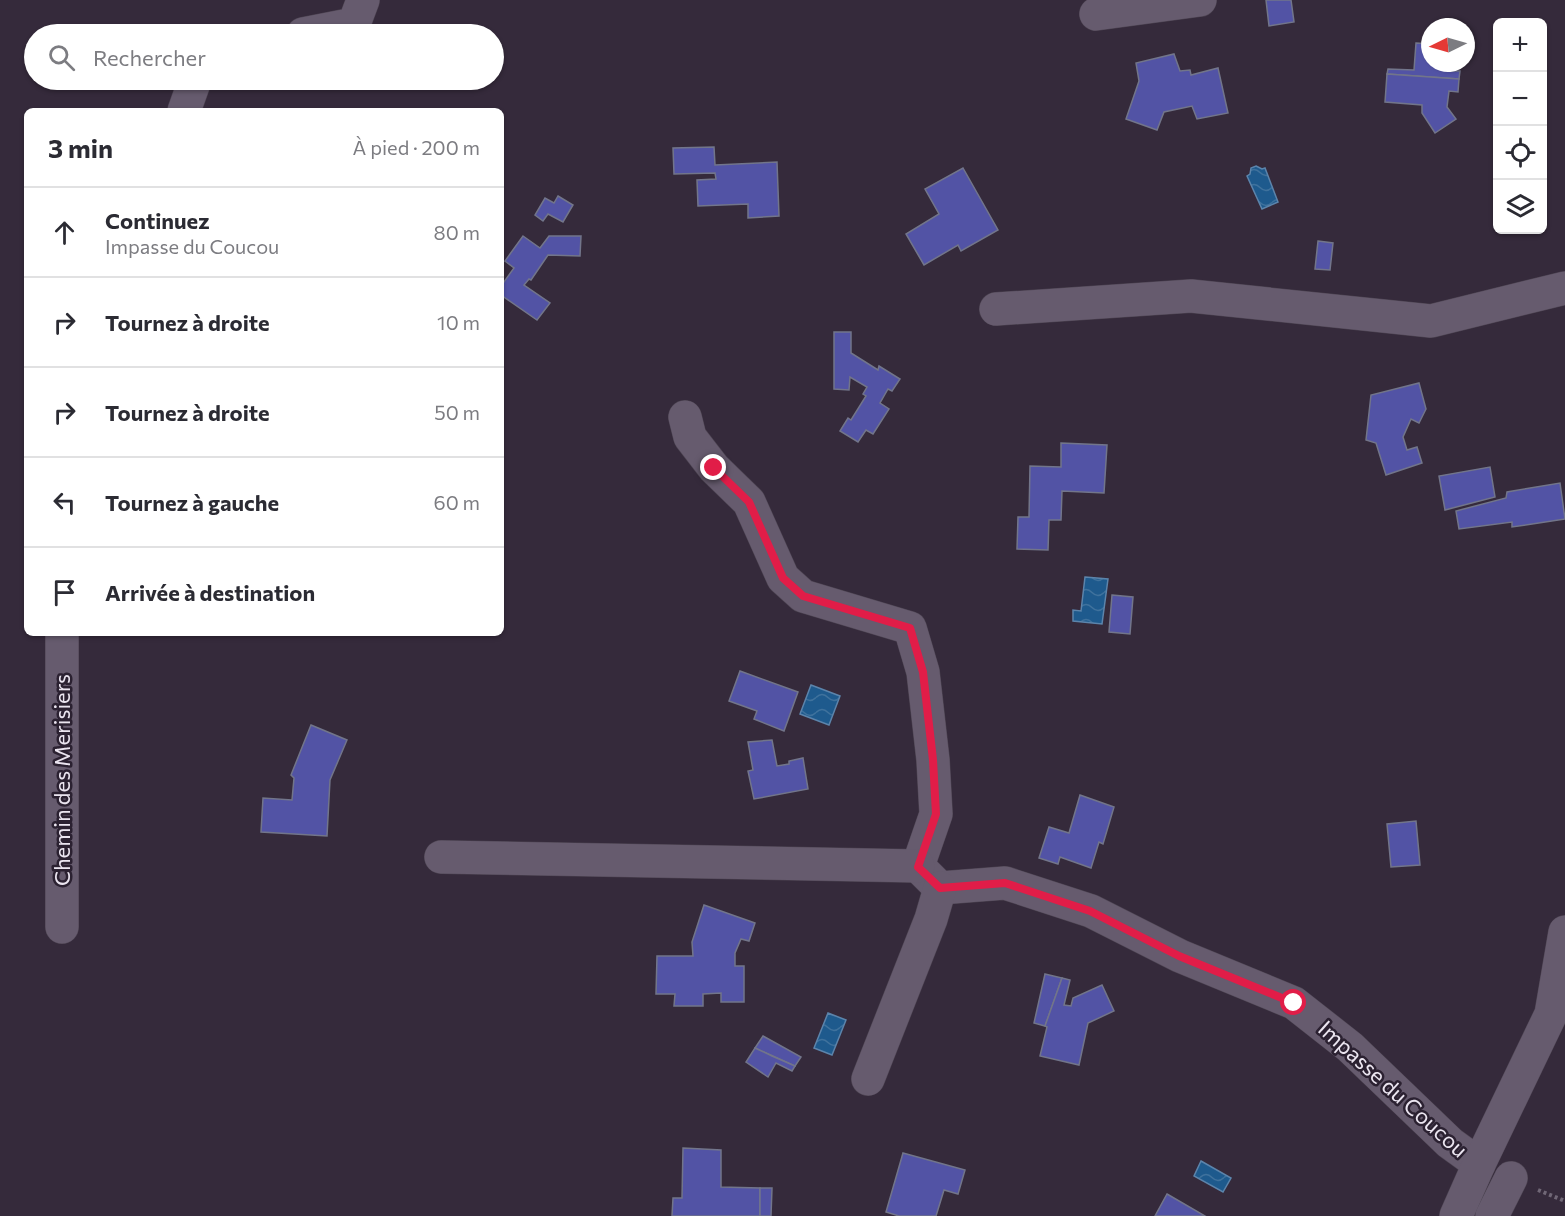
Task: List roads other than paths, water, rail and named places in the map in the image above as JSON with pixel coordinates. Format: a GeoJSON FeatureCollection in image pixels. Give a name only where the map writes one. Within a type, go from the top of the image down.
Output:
{"type":"FeatureCollection","features":[{"type":"Feature","properties":{"kind":"street"},"geometry":{"type":"LineString","coordinates":[[354,24],[363,0]]}},
{"type":"Feature","properties":{"kind":"street"},"geometry":{"type":"LineString","coordinates":[[1096,14],[1200,0]]}},
{"type":"Feature","properties":{"kind":"street"},"geometry":{"type":"LineString","coordinates":[[185,108],[191,90]]}},
{"type":"Feature","properties":{"kind":"street"},"geometry":{"type":"LineString","coordinates":[[996,309],[1191,296],[1431,321],[1565,288]]}},
{"type":"Feature","properties":{"kind":"street"},"geometry":{"type":"LineString","coordinates":[[685,417],[690,437],[714,468],[749,502],[783,578],[803,596],[910,628],[923,672],[933,760],[936,814],[929,878],[931,919],[868,1079]]}},
{"type":"Feature","properties":{"kind":"street","name":"Chemin des Merisiers"},"geometry":{"type":"LineString","coordinates":[[62,636],[62,927]]}},
{"type":"Feature","properties":{"kind":"street","name":"Impasse du Coucou"},"geometry":{"type":"LineString","coordinates":[[441,857],[1005,883],[1090,911],[1179,956],[1294,1003],[1350,1047],[1450,1143],[1479,1164]]}},
{"type":"Feature","properties":{"kind":"street"},"geometry":{"type":"LineString","coordinates":[[1456,1216],[1479,1164],[1558,1015],[1565,932]]}},
{"type":"Feature","properties":{"kind":"street"},"geometry":{"type":"LineString","coordinates":[[1492,1216],[1511,1178]]}},
{"type":"Feature","properties":{"kind":"water"},"geometry":{"type":"Polygon","coordinates":[[[1256,166],[1265,168],[1278,202],[1262,209],[1247,176],[1251,168],[1256,166]]]}},
{"type":"Feature","properties":{"kind":"water"},"geometry":{"type":"Polygon","coordinates":[[[1085,577],[1108,579],[1102,624],[1073,621],[1073,610],[1081,611],[1085,577]]]}},
{"type":"Feature","properties":{"kind":"water"},"geometry":{"type":"Polygon","coordinates":[[[811,685],[840,696],[829,725],[800,714],[811,685]]]}},
{"type":"Feature","properties":{"kind":"water"},"geometry":{"type":"Polygon","coordinates":[[[828,1013],[846,1020],[832,1055],[814,1048],[828,1013]]]}},
{"type":"Feature","properties":{"kind":"water"},"geometry":{"type":"Polygon","coordinates":[[[1201,1161],[1231,1178],[1223,1192],[1194,1176],[1201,1161]]]}}]}
